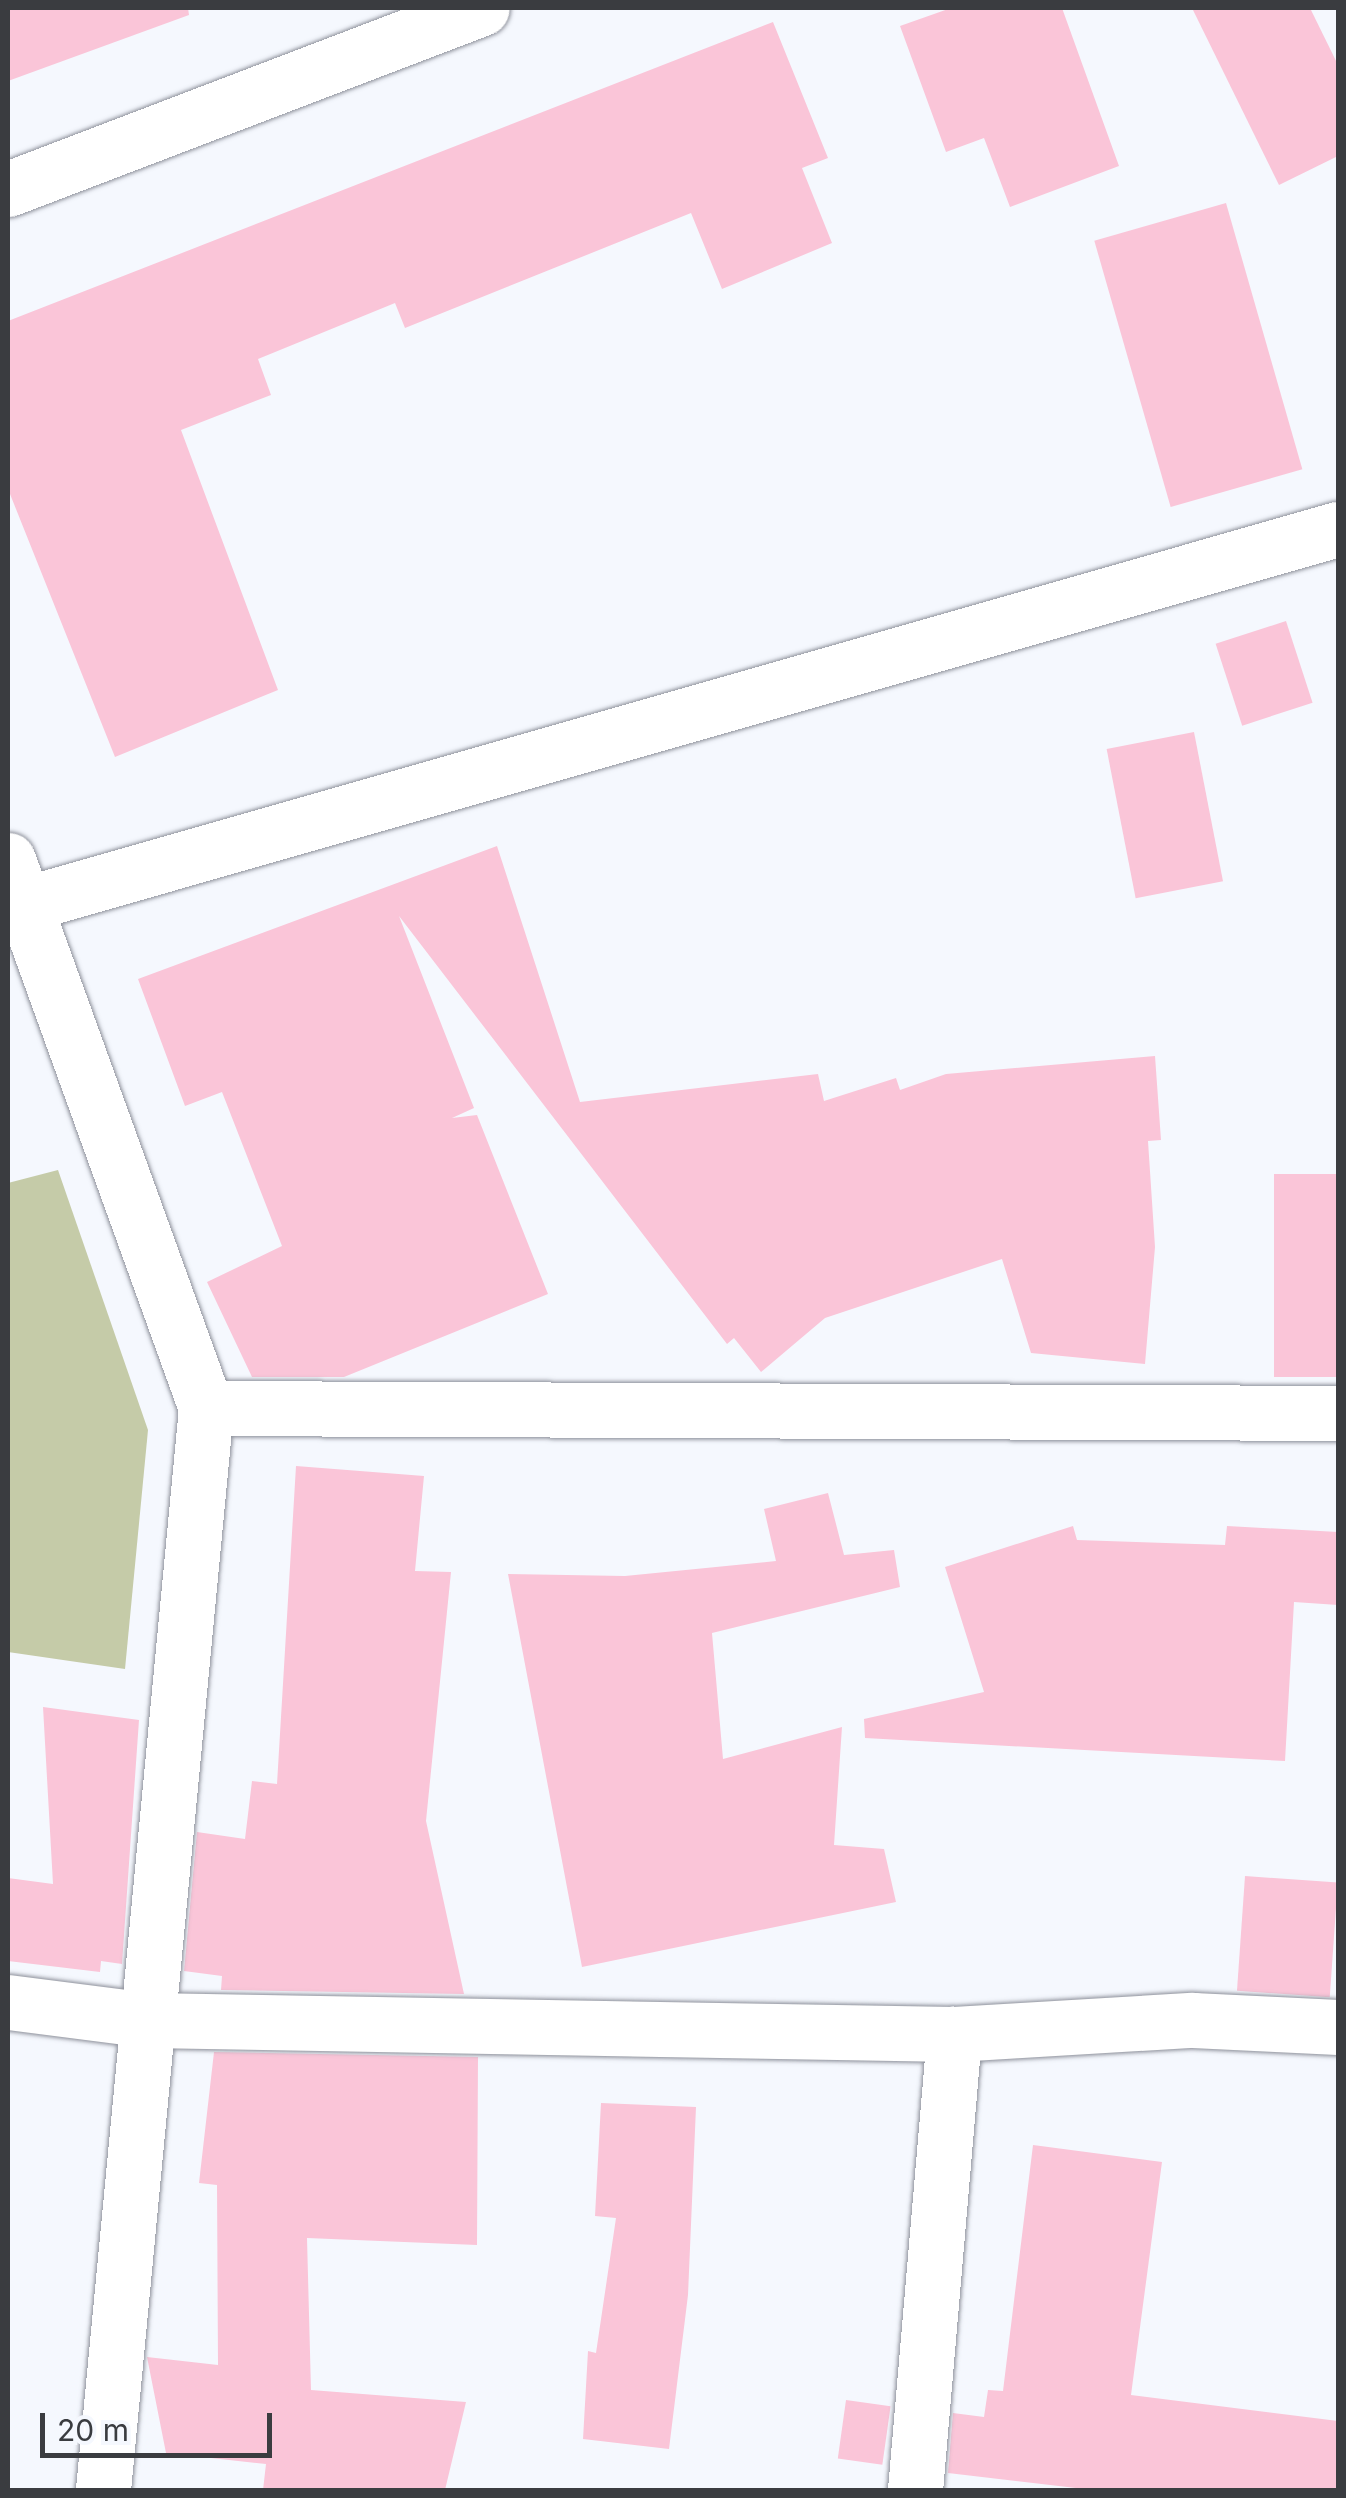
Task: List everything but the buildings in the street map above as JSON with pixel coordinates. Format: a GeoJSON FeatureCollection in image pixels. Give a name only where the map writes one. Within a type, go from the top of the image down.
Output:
{"type":"FeatureCollection","features":[{"type":"Feature","properties":{"kind":"street"},"geometry":{"type":"LineString","coordinates":[[8,189],[482,8]]}},
{"type":"Feature","properties":{"kind":"street"},"geometry":{"type":"LineString","coordinates":[[103,2490],[206,1408],[13,891],[1338,530]]}},
{"type":"Feature","properties":{"kind":"street"},"geometry":{"type":"LineString","coordinates":[[206,1408],[1338,1414]]}},
{"type":"Feature","properties":{"kind":"street"},"geometry":{"type":"LineString","coordinates":[[8,2002],[149,2020],[954,2034],[1193,2020],[1338,2027]]}},
{"type":"Feature","properties":{"kind":"street"},"geometry":{"type":"LineString","coordinates":[[915,2490],[954,2034]]}},
{"type":"Feature","properties":{"kind":"green space"},"geometry":{"type":"Polygon","coordinates":[[[58,1170],[148,1430],[125,1669],[8,1652],[8,1183],[58,1170]]]}}]}
